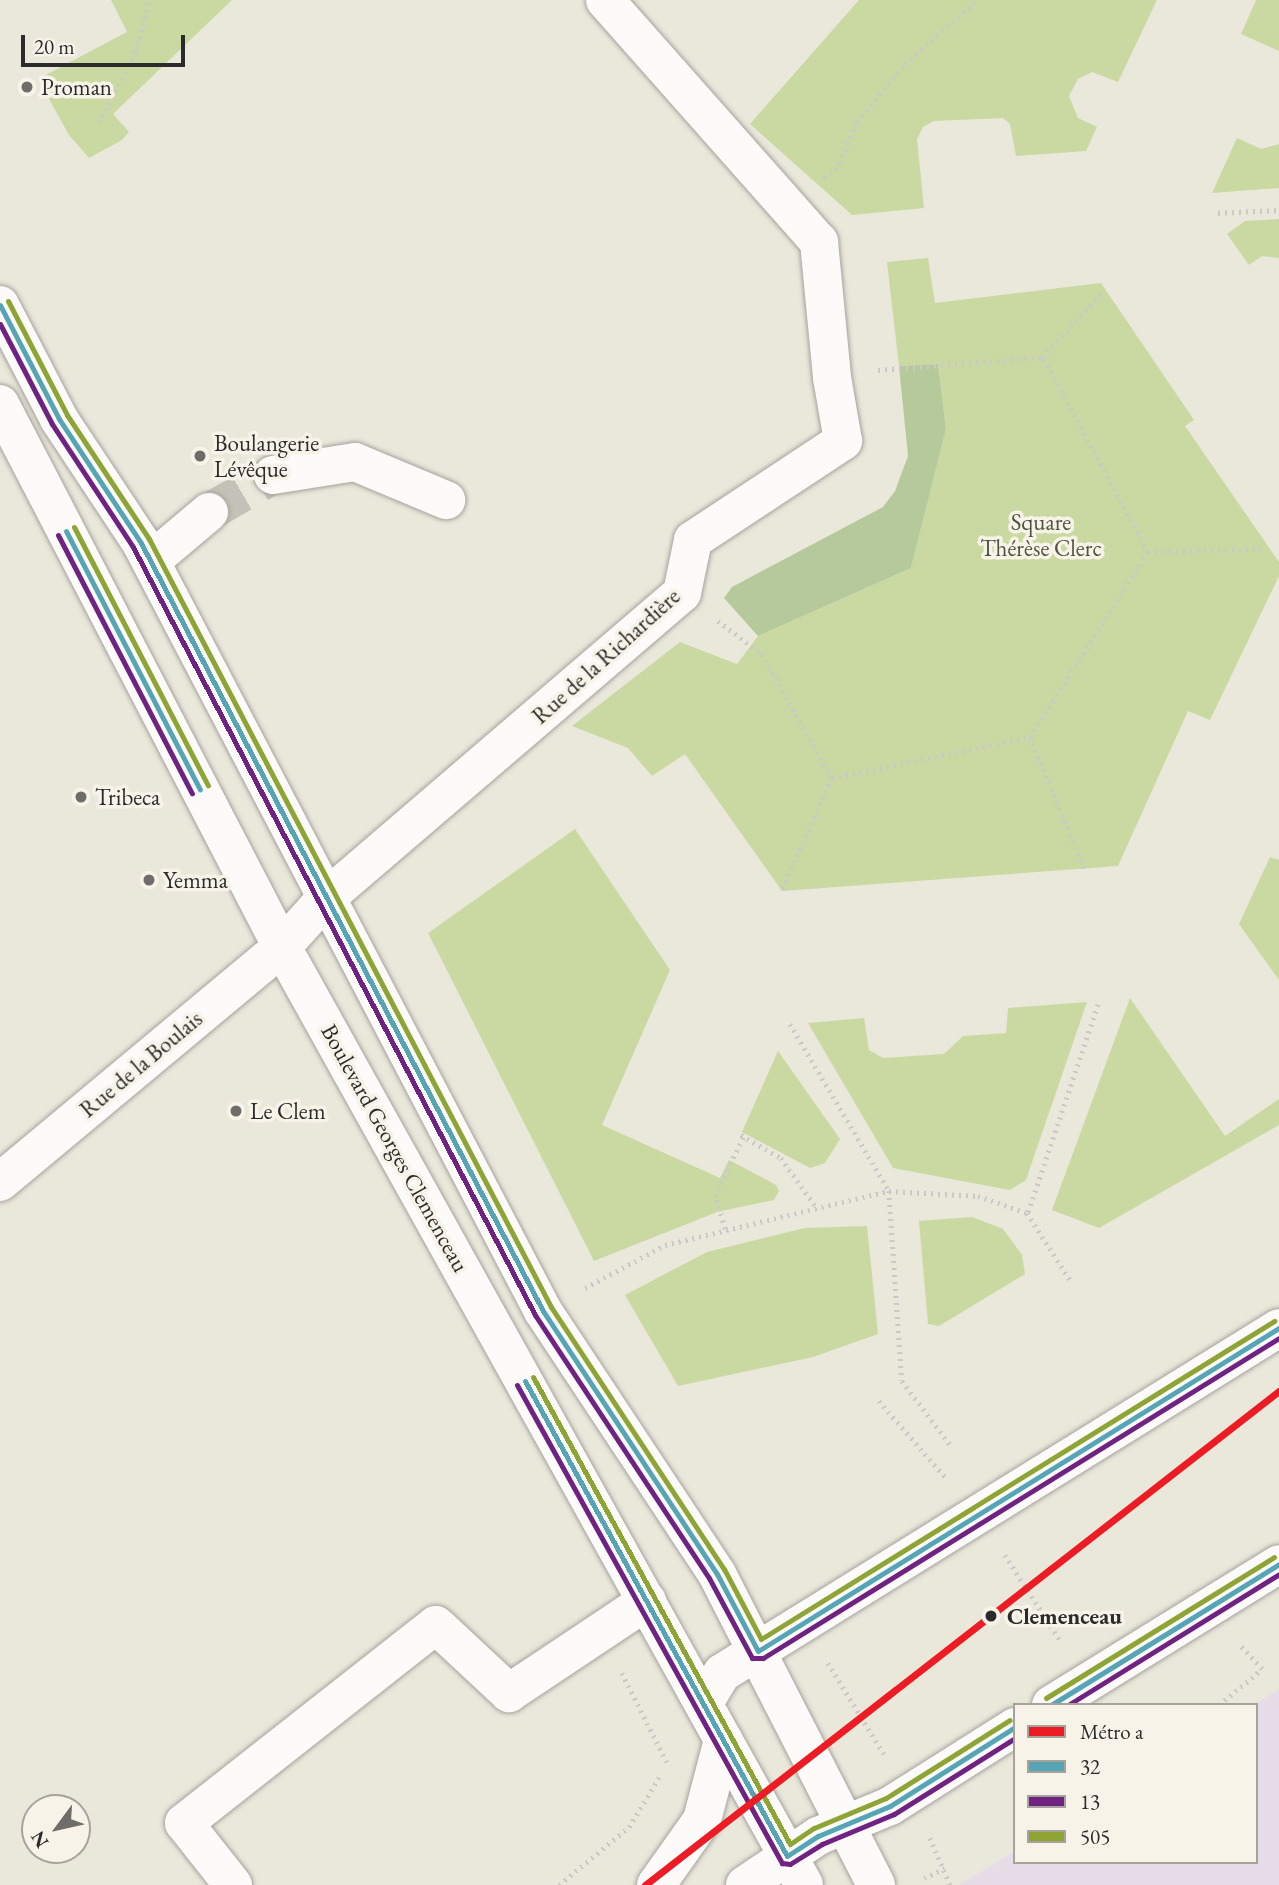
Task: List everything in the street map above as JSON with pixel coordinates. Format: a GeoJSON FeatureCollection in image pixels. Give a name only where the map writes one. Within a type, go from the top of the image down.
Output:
{"type":"FeatureCollection","features":[{"type":"Feature","properties":{"kind":"main road","name":"Rue de la Richardière"},"geometry":{"type":"LineString","coordinates":[[282,947],[325,899],[682,593],[692,540],[843,441],[832,377],[819,242],[605,0]]}},
{"type":"Feature","properties":{"kind":"main road"},"geometry":{"type":"LineString","coordinates":[[0,306],[59,419],[151,561],[325,899],[543,1311],[717,1574],[876,1885]]}},
{"type":"Feature","properties":{"kind":"main road","name":"Boulevard Georges Clemenceau"},"geometry":{"type":"LineString","coordinates":[[0,404],[282,947],[795,1870]]}},
{"type":"Feature","properties":{"kind":"main road"},"geometry":{"type":"LineString","coordinates":[[273,475],[355,462],[446,500]]}},
{"type":"Feature","properties":{"kind":"main road"},"geometry":{"type":"LineString","coordinates":[[151,561],[209,512]]}},
{"type":"Feature","properties":{"kind":"main road","name":"Rue de la Boulais"},"geometry":{"type":"LineString","coordinates":[[0,1182],[282,947]]}},
{"type":"Feature","properties":{"kind":"main road"},"geometry":{"type":"LineString","coordinates":[[704,1703],[722,1673],[980,1516],[1279,1328]]}},
{"type":"Feature","properties":{"kind":"main road"},"geometry":{"type":"LineString","coordinates":[[1054,1703],[1279,1564]]}},
{"type":"Feature","properties":{"kind":"main road"},"geometry":{"type":"LineString","coordinates":[[233,1885],[184,1824],[436,1625],[509,1693],[647,1601]]}},
{"type":"Feature","properties":{"kind":"main road"},"geometry":{"type":"LineString","coordinates":[[745,1885],[795,1870],[818,1836],[846,1827],[908,1794],[1013,1728]]}},
{"type":"Feature","properties":{"kind":"main road"},"geometry":{"type":"LineString","coordinates":[[656,1885],[702,1820],[723,1740]]}},
{"type":"Feature","properties":{"kind":"path"},"geometry":{"type":"LineString","coordinates":[[99,123],[135,52],[150,0]]}},
{"type":"Feature","properties":{"kind":"path"},"geometry":{"type":"LineString","coordinates":[[786,205],[836,170],[857,122],[905,64],[977,0]]}},
{"type":"Feature","properties":{"kind":"path"},"geometry":{"type":"LineString","coordinates":[[1218,213],[1279,210]]}},
{"type":"Feature","properties":{"kind":"path"},"geometry":{"type":"LineString","coordinates":[[899,366],[1042,357],[1102,293]]}},
{"type":"Feature","properties":{"kind":"path"},"geometry":{"type":"LineString","coordinates":[[1042,357],[1148,552]]}},
{"type":"Feature","properties":{"kind":"path"},"geometry":{"type":"LineString","coordinates":[[1148,552],[1261,549]]}},
{"type":"Feature","properties":{"kind":"path"},"geometry":{"type":"LineString","coordinates":[[832,778],[1030,737],[1148,552]]}},
{"type":"Feature","properties":{"kind":"path"},"geometry":{"type":"LineString","coordinates":[[682,593],[762,654],[832,778]]}},
{"type":"Feature","properties":{"kind":"path"},"geometry":{"type":"LineString","coordinates":[[1030,737],[1084,868]]}},
{"type":"Feature","properties":{"kind":"path"},"geometry":{"type":"LineString","coordinates":[[782,891],[832,778]]}},
{"type":"Feature","properties":{"kind":"path"},"geometry":{"type":"LineString","coordinates":[[1027,1213],[1099,1001]]}},
{"type":"Feature","properties":{"kind":"path"},"geometry":{"type":"LineString","coordinates":[[790,1024],[889,1191],[902,1381],[952,1447]]}},
{"type":"Feature","properties":{"kind":"path"},"geometry":{"type":"LineString","coordinates":[[725,1229],[715,1196],[742,1136],[782,1158],[816,1207]]}},
{"type":"Feature","properties":{"kind":"path"},"geometry":{"type":"LineString","coordinates":[[543,1311],[665,1245],[889,1191],[978,1196],[1027,1213],[1072,1283]]}},
{"type":"Feature","properties":{"kind":"path"},"geometry":{"type":"LineString","coordinates":[[879,1401],[980,1516],[1086,1682]]}},
{"type":"Feature","properties":{"kind":"path"},"geometry":{"type":"LineString","coordinates":[[804,1624],[908,1794],[945,1868],[950,1885]]}},
{"type":"Feature","properties":{"kind":"path"},"geometry":{"type":"LineString","coordinates":[[1221,1703],[1262,1669],[1241,1644],[1230,1651]]}},
{"type":"Feature","properties":{"kind":"path"},"geometry":{"type":"LineString","coordinates":[[559,1885],[629,1827],[674,1754]]}},
{"type":"Feature","properties":{"kind":"path"},"geometry":{"type":"LineString","coordinates":[[911,1885],[945,1868]]}},
{"type":"Feature","properties":{"kind":"shaded area"},"geometry":{"type":"Polygon","coordinates":[[[1279,1689],[1279,1885],[959,1885],[1013,1852],[1013,1864],[1258,1864],[1257,1703],[1279,1689]]]}},
{"type":"Feature","properties":{"kind":"green space"},"geometry":{"type":"Polygon","coordinates":[[[111,0],[232,0],[113,114],[129,132],[122,140],[89,158],[69,135],[38,79],[127,32],[111,0]]]}},
{"type":"Feature","properties":{"kind":"green space"},"geometry":{"type":"Polygon","coordinates":[[[859,0],[1157,0],[1118,82],[1092,72],[1078,79],[1069,96],[1078,118],[1097,127],[1086,151],[1016,156],[1010,124],[1003,118],[934,121],[923,127],[917,139],[924,208],[852,215],[750,124],[859,0]]]}},
{"type":"Feature","properties":{"kind":"green space"},"geometry":{"type":"Polygon","coordinates":[[[1256,0],[1279,0],[1279,51],[1241,34],[1256,0]]]}},
{"type":"Feature","properties":{"kind":"green space"},"geometry":{"type":"Polygon","coordinates":[[[1237,138],[1261,149],[1279,144],[1279,188],[1212,193],[1237,138]]]}},
{"type":"Feature","properties":{"kind":"green space"},"geometry":{"type":"Polygon","coordinates":[[[1279,219],[1279,258],[1262,256],[1249,265],[1227,234],[1245,221],[1279,219]]]}},
{"type":"Feature","properties":{"kind":"green space","name":"Square Thérèse Clerc"},"geometry":{"type":"Polygon","coordinates":[[[928,258],[935,303],[1101,283],[1194,420],[1185,426],[1279,562],[1279,576],[1210,720],[1188,711],[1118,866],[782,891],[685,754],[652,776],[628,748],[572,726],[680,642],[737,664],[758,636],[911,568],[946,429],[938,364],[899,366],[887,262],[928,258]]]}},
{"type":"Feature","properties":{"kind":"green space"},"geometry":{"type":"Polygon","coordinates":[[[938,364],[946,429],[911,568],[758,636],[724,598],[732,587],[883,507],[895,491],[908,456],[899,366],[938,364]]]}},
{"type":"Feature","properties":{"kind":"green space"},"geometry":{"type":"Polygon","coordinates":[[[575,829],[670,970],[602,1125],[720,1178],[729,1160],[776,1185],[779,1191],[774,1200],[717,1212],[594,1261],[428,933],[575,829]]]}},
{"type":"Feature","properties":{"kind":"green space"},"geometry":{"type":"Polygon","coordinates":[[[1270,857],[1279,860],[1279,980],[1239,924],[1270,857]]]}},
{"type":"Feature","properties":{"kind":"green space"},"geometry":{"type":"Polygon","coordinates":[[[1130,998],[1225,1136],[1279,1099],[1279,1125],[1099,1228],[1052,1210],[1130,998]]]}},
{"type":"Feature","properties":{"kind":"green space"},"geometry":{"type":"Polygon","coordinates":[[[1087,1002],[1026,1180],[1010,1190],[893,1168],[808,1023],[864,1018],[869,1050],[883,1058],[944,1054],[963,1036],[1006,1033],[1008,1008],[1087,1002]]]}},
{"type":"Feature","properties":{"kind":"green space"},"geometry":{"type":"Polygon","coordinates":[[[778,1051],[840,1139],[825,1163],[810,1168],[742,1132],[778,1051]]]}},
{"type":"Feature","properties":{"kind":"green space"},"geometry":{"type":"Polygon","coordinates":[[[972,1217],[1003,1229],[1022,1255],[1025,1274],[939,1326],[928,1324],[919,1221],[972,1217]]]}},
{"type":"Feature","properties":{"kind":"green space"},"geometry":{"type":"Polygon","coordinates":[[[867,1226],[878,1334],[813,1357],[678,1386],[625,1295],[707,1252],[805,1228],[867,1226]]]}},
{"type":"Feature","properties":{"kind":"tunnel"},"geometry":{"type":"LineString","coordinates":[[209,512],[273,475]]}},
{"type":"Feature","properties":{"kind":"metro line","name":"a"},"geometry":{"type":"LineString","coordinates":[[645,1885],[1279,1391]]}},
{"type":"Feature","properties":{"kind":"transit line","name":"505"},"geometry":{"type":"LineString","coordinates":[[8,301],[67,415],[149,539],[551,1307],[724,1569],[761,1639],[1274,1321]]}},
{"type":"Feature","properties":{"kind":"transit line","name":"32"},"geometry":{"type":"LineString","coordinates":[[0,305],[59,419],[141,543],[543,1311],[717,1574],[758,1651],[1279,1328]]}},
{"type":"Feature","properties":{"kind":"transit line","name":"13"},"geometry":{"type":"LineString","coordinates":[[0,324],[52,424],[133,547],[535,1315],[709,1578],[752,1658],[763,1658],[1279,1338]]}},
{"type":"Feature","properties":{"kind":"transit line","name":"505"},"geometry":{"type":"LineString","coordinates":[[74,527],[208,785]]}},
{"type":"Feature","properties":{"kind":"transit line","name":"32"},"geometry":{"type":"LineString","coordinates":[[66,531],[200,789]]}},
{"type":"Feature","properties":{"kind":"transit line","name":"13"},"geometry":{"type":"LineString","coordinates":[[58,535],[192,793]]}},
{"type":"Feature","properties":{"kind":"transit line","name":"505"},"geometry":{"type":"LineString","coordinates":[[533,1377],[790,1844],[814,1828],[886,1798],[1010,1720]]}},
{"type":"Feature","properties":{"kind":"transit line","name":"32"},"geometry":{"type":"LineString","coordinates":[[525,1381],[787,1856],[818,1836],[890,1806],[1013,1728]]}},
{"type":"Feature","properties":{"kind":"transit line","name":"13"},"geometry":{"type":"LineString","coordinates":[[517,1385],[782,1863],[790,1864],[822,1844],[894,1814],[1013,1739]]}},
{"type":"Feature","properties":{"kind":"transit line","name":"505"},"geometry":{"type":"LineString","coordinates":[[1046,1698],[1274,1557]]}},
{"type":"Feature","properties":{"kind":"transit line","name":"32"},"geometry":{"type":"LineString","coordinates":[[1054,1703],[1279,1564]]}},
{"type":"Feature","properties":{"kind":"transit line","name":"13"},"geometry":{"type":"LineString","coordinates":[[1071,1703],[1279,1574]]}},
{"type":"Feature","properties":{"kind":"place","name":"Proman"},"geometry":{"type":"Point","coordinates":[27,87]}},
{"type":"Feature","properties":{"kind":"place","name":"Boulangerie Lévêque"},"geometry":{"type":"Point","coordinates":[200,456]}},
{"type":"Feature","properties":{"kind":"place","name":"Tribeca"},"geometry":{"type":"Point","coordinates":[81,797]}},
{"type":"Feature","properties":{"kind":"place","name":"Yemma"},"geometry":{"type":"Point","coordinates":[149,880]}},
{"type":"Feature","properties":{"kind":"place","name":"Le Clem"},"geometry":{"type":"Point","coordinates":[236,1111]}},
{"type":"Feature","properties":{"kind":"place","name":"Clemenceau"},"geometry":{"type":"Point","coordinates":[991,1616]}}]}
